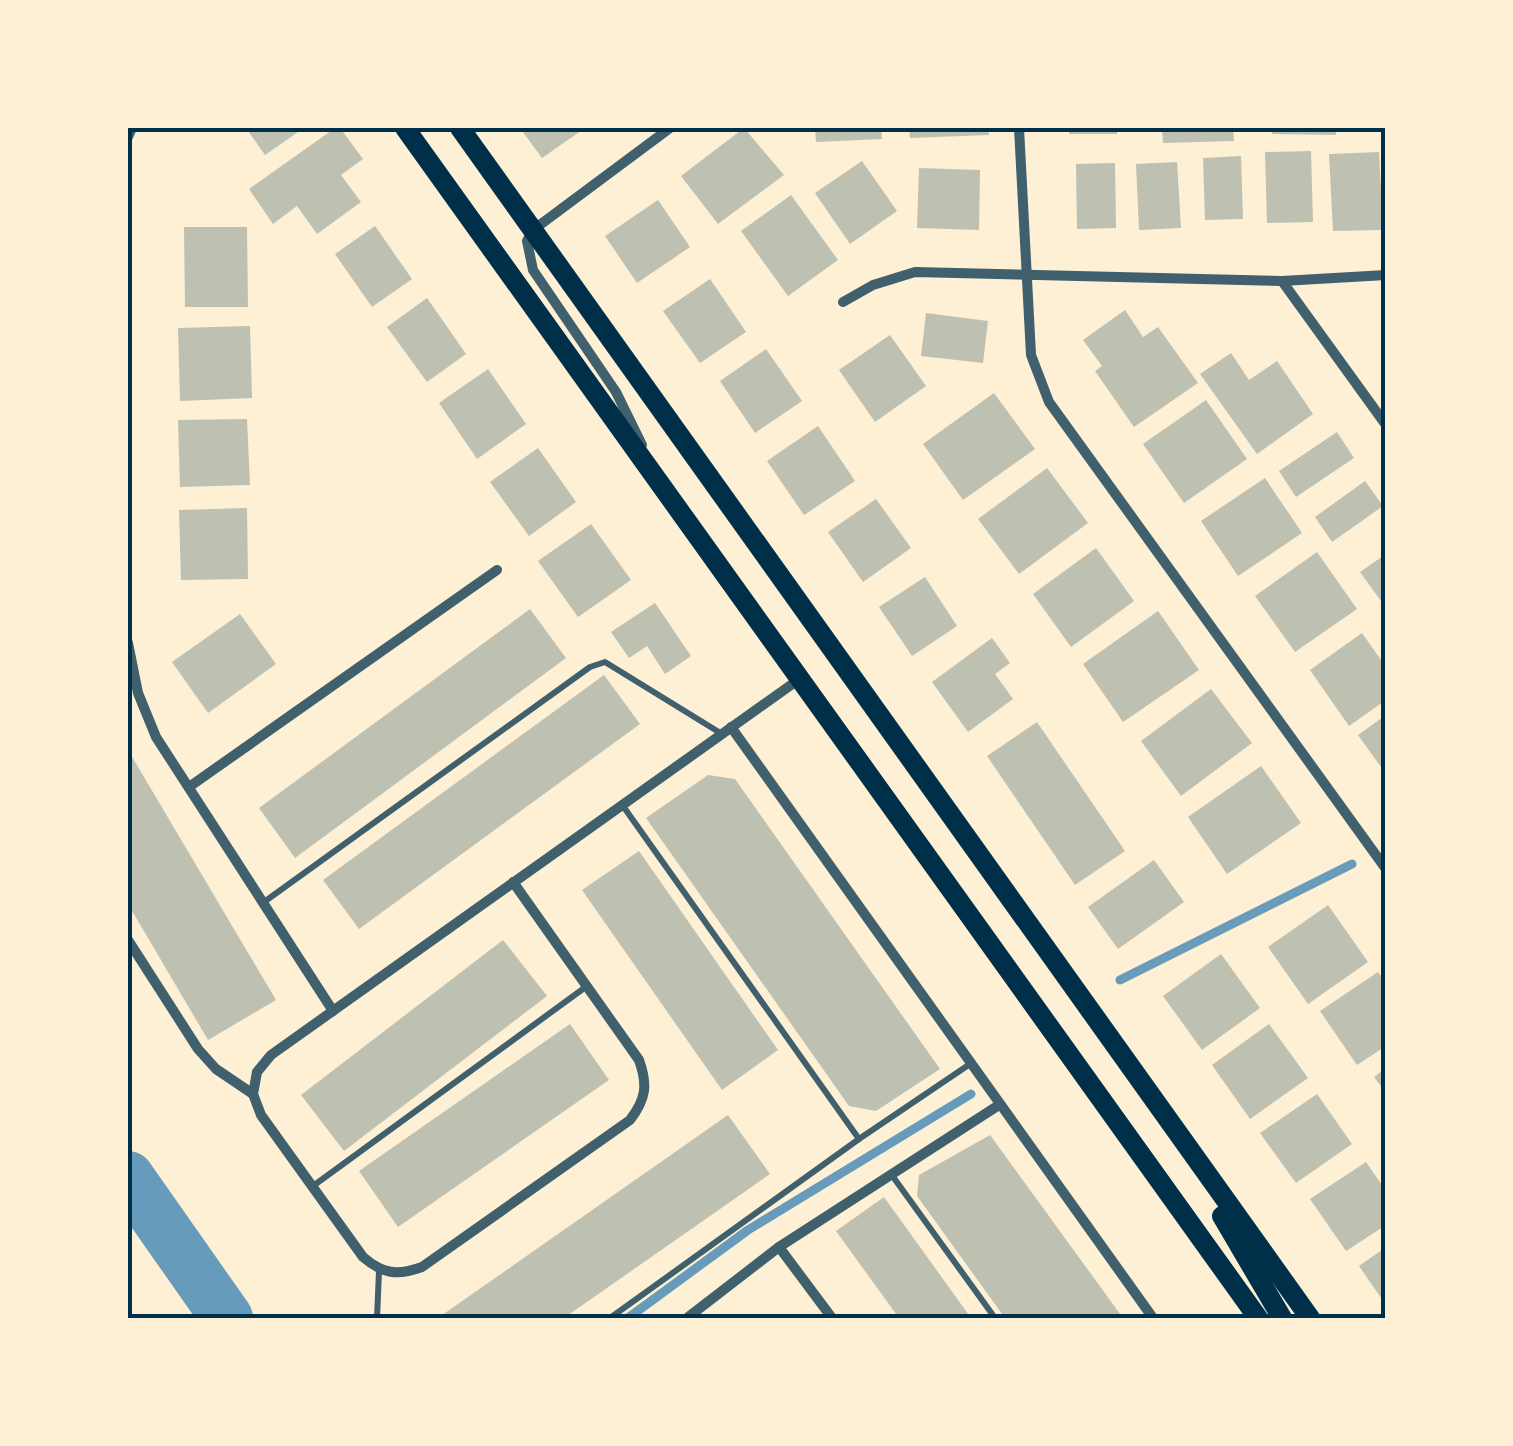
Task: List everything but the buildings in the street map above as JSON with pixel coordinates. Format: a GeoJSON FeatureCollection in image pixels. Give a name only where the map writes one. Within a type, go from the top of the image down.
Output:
{"type":"FeatureCollection","features":[{"type":"Feature","properties":{"kind":"main road"},"geometry":{"type":"LineString","coordinates":[[404,128],[1258,1318]]}},
{"type":"Feature","properties":{"kind":"main road"},"geometry":{"type":"LineString","coordinates":[[460,128],[1310,1318]]}},
{"type":"Feature","properties":{"kind":"main road"},"geometry":{"type":"LineString","coordinates":[[1172,1127],[1282,1318]]}},
{"type":"Feature","properties":{"kind":"street"},"geometry":{"type":"LineString","coordinates":[[128,136],[132,128]]}},
{"type":"Feature","properties":{"kind":"street"},"geometry":{"type":"LineString","coordinates":[[670,128],[533,230],[527,241],[533,270],[616,392],[670,502]]}},
{"type":"Feature","properties":{"kind":"street"},"geometry":{"type":"LineString","coordinates":[[1019,128],[1031,356],[1050,402],[1386,869]]}},
{"type":"Feature","properties":{"kind":"street"},"geometry":{"type":"LineString","coordinates":[[843,302],[873,284],[915,272],[1282,281],[1386,274]]}},
{"type":"Feature","properties":{"kind":"street"},"geometry":{"type":"LineString","coordinates":[[1282,281],[1386,425]]}},
{"type":"Feature","properties":{"kind":"street"},"geometry":{"type":"LineString","coordinates":[[189,788],[497,570]]}},
{"type":"Feature","properties":{"kind":"street"},"geometry":{"type":"LineString","coordinates":[[128,643],[138,694],[156,737],[333,1011]]}},
{"type":"Feature","properties":{"kind":"street"},"geometry":{"type":"LineString","coordinates":[[513,882],[639,1060],[647,1080],[643,1102],[630,1120],[422,1267],[402,1275],[380,1271],[362,1257],[261,1115],[254,1094],[257,1072],[271,1055],[513,882],[798,680]]}},
{"type":"Feature","properties":{"kind":"street"},"geometry":{"type":"LineString","coordinates":[[727,731],[1153,1318]]}},
{"type":"Feature","properties":{"kind":"street"},"geometry":{"type":"LineString","coordinates":[[128,940],[198,1049],[216,1069],[254,1094]]}},
{"type":"Feature","properties":{"kind":"street"},"geometry":{"type":"LineString","coordinates":[[687,1318],[779,1247],[999,1104]]}},
{"type":"Feature","properties":{"kind":"street"},"geometry":{"type":"LineString","coordinates":[[779,1247],[832,1318]]}},
{"type":"Feature","properties":{"kind":"lane"},"geometry":{"type":"LineString","coordinates":[[264,902],[590,667],[605,662],[727,731]]}},
{"type":"Feature","properties":{"kind":"lane"},"geometry":{"type":"LineString","coordinates":[[622,805],[859,1139]]}},
{"type":"Feature","properties":{"kind":"lane"},"geometry":{"type":"LineString","coordinates":[[312,1187],[586,986]]}},
{"type":"Feature","properties":{"kind":"lane"},"geometry":{"type":"LineString","coordinates":[[610,1318],[970,1064]]}},
{"type":"Feature","properties":{"kind":"lane"},"geometry":{"type":"LineString","coordinates":[[890,1173],[995,1318]]}},
{"type":"Feature","properties":{"kind":"lane"},"geometry":{"type":"LineString","coordinates":[[377,1318],[380,1271]]}},
{"type":"Feature","properties":{"kind":"waterway"},"geometry":{"type":"LineString","coordinates":[[1120,980],[1352,864]]}},
{"type":"Feature","properties":{"kind":"waterway"},"geometry":{"type":"LineString","coordinates":[[628,1318],[748,1230],[971,1094]]}},
{"type":"Feature","properties":{"kind":"waterway"},"geometry":{"type":"LineString","coordinates":[[128,1177],[227,1318]]}}]}
